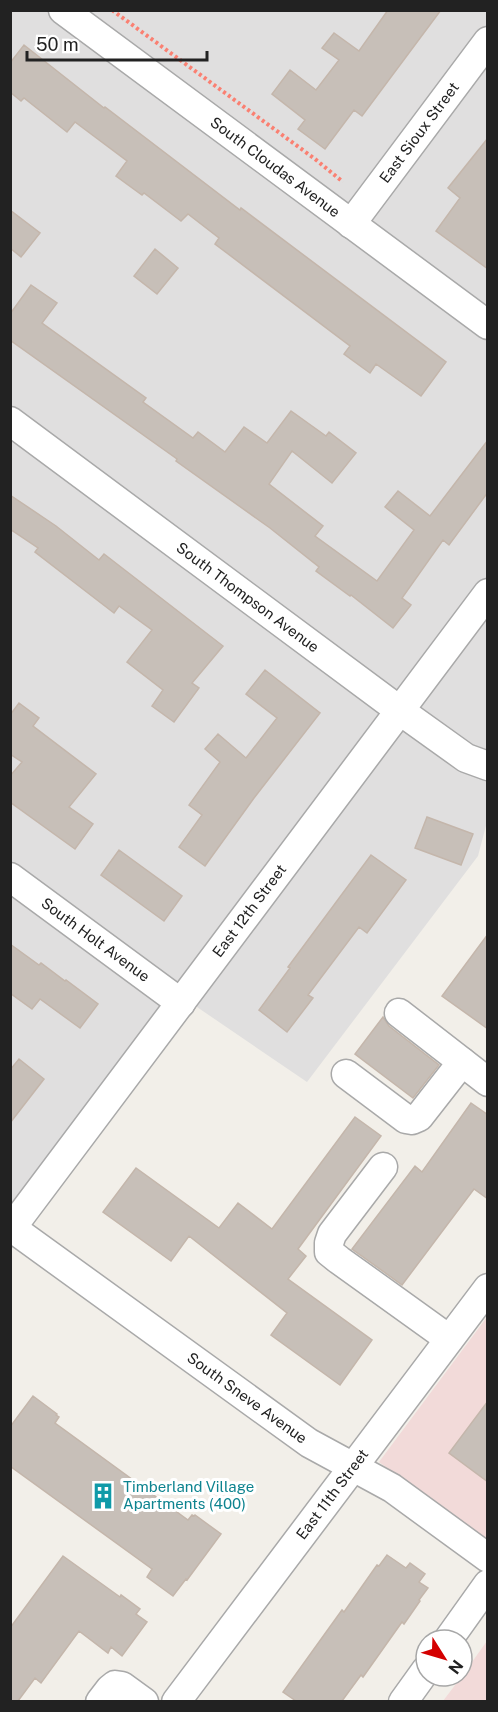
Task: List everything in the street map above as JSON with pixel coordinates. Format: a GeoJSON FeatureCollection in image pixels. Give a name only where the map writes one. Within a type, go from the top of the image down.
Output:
{"type":"FeatureCollection","features":[{"type":"Feature","properties":{"kind":"street","name":"South Cloudas Avenue"},"geometry":{"type":"LineString","coordinates":[[63,10],[488,325]]}},
{"type":"Feature","properties":{"kind":"street","name":"East Sioux Street"},"geometry":{"type":"LineString","coordinates":[[351,224],[488,41]]}},
{"type":"Feature","properties":{"kind":"street","name":"South Thompson Avenue"},"geometry":{"type":"LineString","coordinates":[[10,421],[399,710],[466,758],[488,766]]}},
{"type":"Feature","properties":{"kind":"street","name":"East 12th Street"},"geometry":{"type":"LineString","coordinates":[[11,1229],[488,593]]}},
{"type":"Feature","properties":{"kind":"street","name":"South Holt Avenue"},"geometry":{"type":"LineString","coordinates":[[10,877],[181,1003]]}},
{"type":"Feature","properties":{"kind":"street"},"geometry":{"type":"LineString","coordinates":[[399,1013],[488,1082]]}},
{"type":"Feature","properties":{"kind":"street"},"geometry":{"type":"LineString","coordinates":[[346,1074],[406,1119],[412,1120],[419,1117],[462,1062]]}},
{"type":"Feature","properties":{"kind":"street"},"geometry":{"type":"LineString","coordinates":[[383,1167],[332,1234],[329,1252],[449,1339]]}},
{"type":"Feature","properties":{"kind":"street","name":"South Sneve Avenue"},"geometry":{"type":"LineString","coordinates":[[11,1229],[309,1443],[392,1488],[488,1558]]}},
{"type":"Feature","properties":{"kind":"street","name":"East 11th Street"},"geometry":{"type":"LineString","coordinates":[[182,1700],[353,1466],[488,1288]]}},
{"type":"Feature","properties":{"kind":"street"},"geometry":{"type":"LineString","coordinates":[[456,1628],[488,1584]]}},
{"type":"Feature","properties":{"kind":"street"},"geometry":{"type":"LineString","coordinates":[[100,1701],[115,1685],[122,1686],[144,1701]]}},
{"type":"Feature","properties":{"kind":"street"},"geometry":{"type":"LineString","coordinates":[[403,1701],[414,1686]]}},
{"type":"Feature","properties":{"kind":"shaded area"},"geometry":{"type":"Polygon","coordinates":[[[11,11],[487,11],[488,818],[478,856],[307,1082],[194,1005],[11,1250],[11,11]]]}},
{"type":"Feature","properties":{"kind":"shaded area"},"geometry":{"type":"Polygon","coordinates":[[[487,1317],[487,1543],[379,1462],[487,1317]]]}},
{"type":"Feature","properties":{"kind":"shaded area"},"geometry":{"type":"Polygon","coordinates":[[[487,1641],[487,1701],[443,1701],[453,1688],[474,1688],[474,1659],[487,1641]]]}},
{"type":"Feature","properties":{"kind":"building"},"geometry":{"type":"Polygon","coordinates":[[[388,10],[441,10],[362,116],[354,110],[325,149],[298,129],[305,120],[272,94],[290,70],[316,90],[339,60],[322,48],[334,33],[359,51],[388,10]]]}},
{"type":"Feature","properties":{"kind":"building"},"geometry":{"type":"Polygon","coordinates":[[[24,45],[104,108],[446,362],[421,396],[376,364],[370,373],[344,354],[350,346],[215,244],[219,238],[188,214],[181,221],[144,193],[142,195],[116,176],[127,161],[75,122],[67,132],[24,98],[21,101],[10,92],[10,63],[24,45]]]}},
{"type":"Feature","properties":{"kind":"building"},"geometry":{"type":"Polygon","coordinates":[[[488,138],[488,269],[436,231],[460,198],[448,188],[488,138]]]}},
{"type":"Feature","properties":{"kind":"building"},"geometry":{"type":"Polygon","coordinates":[[[10,210],[40,233],[21,257],[10,248],[10,210]]]}},
{"type":"Feature","properties":{"kind":"building"},"geometry":{"type":"Polygon","coordinates":[[[155,249],[178,268],[157,294],[134,276],[155,249]]]}},
{"type":"Feature","properties":{"kind":"building"},"geometry":{"type":"Polygon","coordinates":[[[31,285],[57,303],[42,323],[146,398],[143,402],[193,438],[198,432],[225,452],[244,427],[267,443],[291,411],[326,436],[329,432],[356,453],[332,483],[292,451],[269,484],[323,526],[315,536],[377,581],[414,530],[385,507],[398,491],[430,516],[488,440],[488,492],[449,545],[443,540],[402,598],[411,605],[393,628],[316,571],[319,567],[270,528],[10,340],[10,314],[31,285]]]}},
{"type":"Feature","properties":{"kind":"building"},"geometry":{"type":"Polygon","coordinates":[[[10,495],[56,526],[99,560],[104,554],[223,646],[192,683],[199,688],[174,722],[152,706],[163,690],[127,662],[152,630],[119,606],[114,613],[35,552],[38,548],[10,529],[10,495]]]}},
{"type":"Feature","properties":{"kind":"building"},"geometry":{"type":"Polygon","coordinates":[[[265,670],[320,713],[205,866],[179,847],[202,815],[189,805],[220,762],[205,749],[218,734],[246,758],[277,718],[246,694],[265,670]]]}},
{"type":"Feature","properties":{"kind":"building"},"geometry":{"type":"Polygon","coordinates":[[[19,703],[39,718],[33,726],[96,774],[69,807],[93,824],[75,849],[10,802],[10,776],[22,762],[10,754],[10,715],[19,703]]]}},
{"type":"Feature","properties":{"kind":"building"},"geometry":{"type":"Polygon","coordinates":[[[427,817],[473,834],[461,865],[415,848],[427,817]]]}},
{"type":"Feature","properties":{"kind":"building"},"geometry":{"type":"Polygon","coordinates":[[[119,850],[182,896],[164,921],[101,875],[119,850]]]}},
{"type":"Feature","properties":{"kind":"building"},"geometry":{"type":"Polygon","coordinates":[[[371,855],[406,880],[367,933],[359,927],[308,995],[313,998],[287,1032],[259,1010],[371,855]]]}},
{"type":"Feature","properties":{"kind":"building"},"geometry":{"type":"Polygon","coordinates":[[[488,934],[488,1029],[442,996],[488,934]]]}},
{"type":"Feature","properties":{"kind":"building"},"geometry":{"type":"Polygon","coordinates":[[[10,944],[39,965],[41,963],[66,980],[98,1004],[80,1028],[40,999],[32,1009],[10,993],[10,944]]]}},
{"type":"Feature","properties":{"kind":"building"},"geometry":{"type":"Polygon","coordinates":[[[383,1017],[389,1026],[439,1065],[413,1098],[355,1054],[383,1017]]]}},
{"type":"Feature","properties":{"kind":"building"},"geometry":{"type":"Polygon","coordinates":[[[19,1059],[44,1079],[10,1123],[10,1070],[19,1059]]]}},
{"type":"Feature","properties":{"kind":"building"},"geometry":{"type":"Polygon","coordinates":[[[471,1103],[488,1115],[488,1199],[474,1189],[402,1285],[352,1249],[415,1166],[422,1172],[471,1103]]]}},
{"type":"Feature","properties":{"kind":"building"},"geometry":{"type":"Polygon","coordinates":[[[355,1117],[381,1136],[298,1249],[306,1256],[288,1279],[372,1340],[340,1385],[271,1335],[287,1313],[189,1236],[171,1261],[103,1212],[136,1168],[219,1228],[238,1203],[272,1229],[355,1117]]]}},
{"type":"Feature","properties":{"kind":"building","name":"Timberland Village Apartments (400)"},"geometry":{"type":"Polygon","coordinates":[[[33,1396],[57,1414],[59,1417],[55,1423],[188,1520],[195,1515],[221,1534],[173,1596],[147,1577],[152,1569],[10,1466],[10,1427],[33,1396]]]}},
{"type":"Feature","properties":{"kind":"building"},"geometry":{"type":"Polygon","coordinates":[[[488,1401],[488,1482],[449,1453],[488,1401]]]}},
{"type":"Feature","properties":{"kind":"building"},"geometry":{"type":"Polygon","coordinates":[[[387,1555],[406,1568],[410,1563],[425,1574],[419,1582],[428,1588],[420,1601],[342,1701],[296,1701],[283,1692],[342,1610],[344,1612],[377,1565],[379,1566],[387,1555]]]}},
{"type":"Feature","properties":{"kind":"building"},"geometry":{"type":"Polygon","coordinates":[[[63,1556],[140,1609],[136,1614],[147,1622],[122,1656],[111,1647],[108,1653],[79,1631],[41,1683],[35,1678],[18,1701],[10,1701],[10,1628],[63,1556]]]}},
{"type":"Feature","properties":{"kind":"place","name":"Timberland Village Apartments (400)"},"geometry":{"type":"Point","coordinates":[103,1496]}}]}
